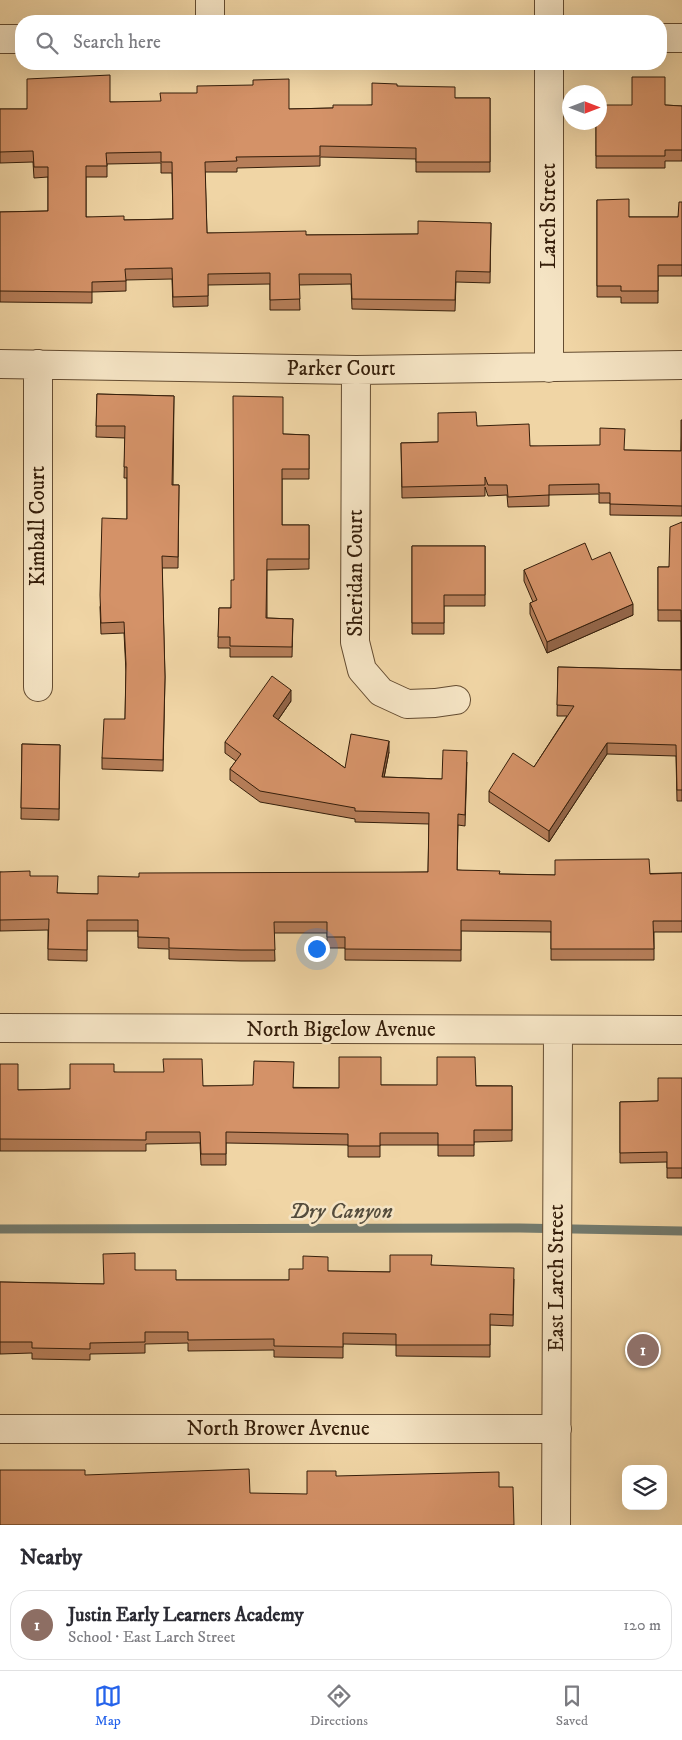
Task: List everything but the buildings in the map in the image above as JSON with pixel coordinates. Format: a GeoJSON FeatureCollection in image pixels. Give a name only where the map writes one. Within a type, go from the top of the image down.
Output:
{"type":"FeatureCollection","features":[{"type":"Feature","properties":{"kind":"street"},"geometry":{"type":"LineString","coordinates":[[210,0],[210,15]]}},
{"type":"Feature","properties":{"kind":"street"},"geometry":{"type":"LineString","coordinates":[[548,0],[548,15]]}},
{"type":"Feature","properties":{"kind":"street"},"geometry":{"type":"LineString","coordinates":[[667,38],[682,38]]}},
{"type":"Feature","properties":{"kind":"street"},"geometry":{"type":"LineString","coordinates":[[0,39],[15,39]]}},
{"type":"Feature","properties":{"kind":"street","name":"Larch Street"},"geometry":{"type":"LineString","coordinates":[[548,70],[548,368]]}},
{"type":"Feature","properties":{"kind":"street","name":"Parker Court"},"geometry":{"type":"LineString","coordinates":[[0,364],[356,370],[682,366]]}},
{"type":"Feature","properties":{"kind":"street","name":"Kimball Court"},"geometry":{"type":"LineString","coordinates":[[38,364],[38,688]]}},
{"type":"Feature","properties":{"kind":"street","name":"Sheridan Court"},"geometry":{"type":"LineString","coordinates":[[356,370],[355,642],[362,670],[381,692],[407,704],[456,700]]}},
{"type":"Feature","properties":{"kind":"street","name":"North Bigelow Avenue"},"geometry":{"type":"LineString","coordinates":[[0,1028],[682,1030]]}},
{"type":"Feature","properties":{"kind":"street","name":"East Larch Street"},"geometry":{"type":"LineString","coordinates":[[556,1525],[558,1031]]}},
{"type":"Feature","properties":{"kind":"street","name":"North Brower Avenue"},"geometry":{"type":"LineString","coordinates":[[0,1429],[557,1428]]}},
{"type":"Feature","properties":{"kind":"waterway","name":"Dry Canyon"},"geometry":{"type":"LineString","coordinates":[[0,1229],[520,1228],[682,1231]]}},
{"type":"Feature","properties":{"kind":"place","name":"Justin Early Learners Academy"},"geometry":{"type":"Point","coordinates":[643,1350]}}]}
